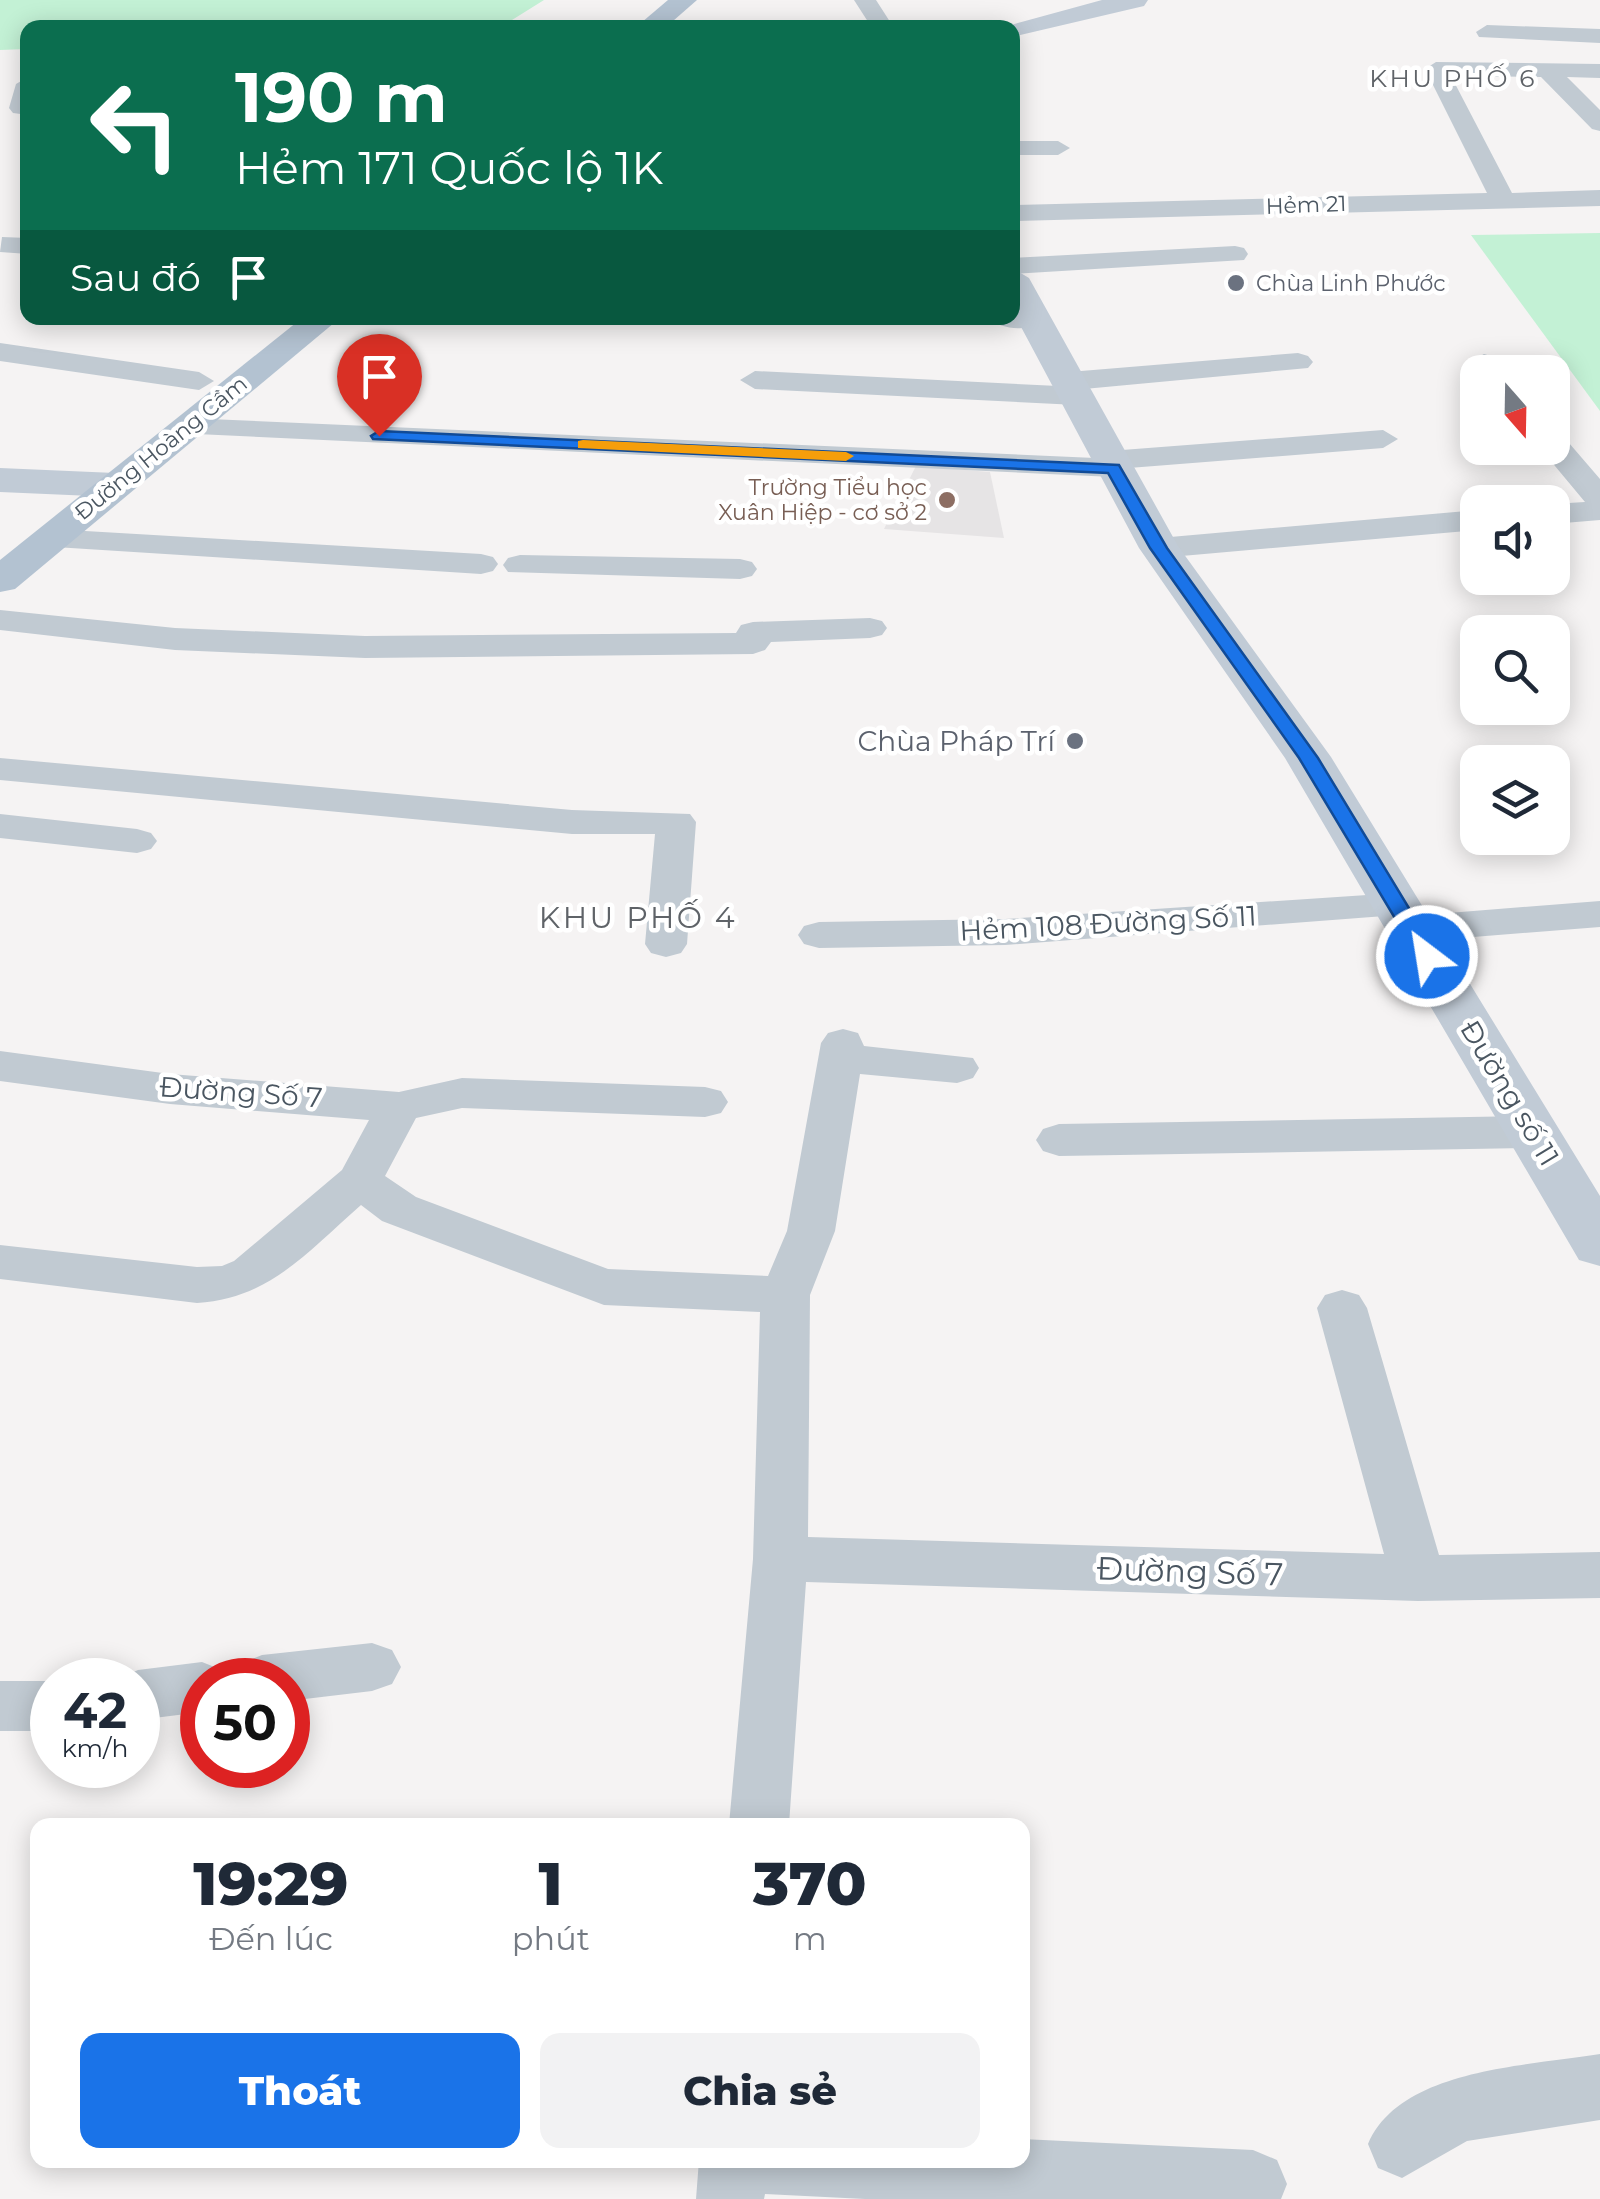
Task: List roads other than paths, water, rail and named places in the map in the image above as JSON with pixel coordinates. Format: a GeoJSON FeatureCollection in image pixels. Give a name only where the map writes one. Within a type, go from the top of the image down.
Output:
{"type":"FeatureCollection","features":[{"type":"Feature","properties":{"kind":"main road"},"geometry":{"type":"LineString","coordinates":[[1020,27],[1135,0]]}},
{"type":"Feature","properties":{"kind":"main road"},"geometry":{"type":"LineString","coordinates":[[665,20],[696,5]]}},
{"type":"Feature","properties":{"kind":"main road","name":"Đường số 11"},"geometry":{"type":"LineString","coordinates":[[1020,321],[1092,426],[1159,548],[1308,758],[1600,1245]]}},
{"type":"Feature","properties":{"kind":"main road","name":"Đường Hoàng Cầm"},"geometry":{"type":"LineString","coordinates":[[0,537],[269,325]]}},
{"type":"Feature","properties":{"kind":"main road","name":"Đường Hoàng Cầm"},"geometry":{"type":"LineString","coordinates":[[0,580],[314,325]]}},
{"type":"Feature","properties":{"kind":"main road"},"geometry":{"type":"LineString","coordinates":[[0,480],[114,484]]}},
{"type":"Feature","properties":{"kind":"street"},"geometry":{"type":"LineString","coordinates":[[1498,70],[1484,20],[1600,36]]}},
{"type":"Feature","properties":{"kind":"street"},"geometry":{"type":"LineString","coordinates":[[1504,199],[1436,69],[1600,71]]}},
{"type":"Feature","properties":{"kind":"street"},"geometry":{"type":"LineString","coordinates":[[1548,71],[1600,124]]}},
{"type":"Feature","properties":{"kind":"street"},"geometry":{"type":"LineString","coordinates":[[1020,148],[1058,148]]}},
{"type":"Feature","properties":{"kind":"street","name":"Hẻm 21"},"geometry":{"type":"LineString","coordinates":[[1020,214],[1600,198]]}},
{"type":"Feature","properties":{"kind":"street"},"geometry":{"type":"LineString","coordinates":[[1020,266],[1235,254]]}},
{"type":"Feature","properties":{"kind":"street"},"geometry":{"type":"LineString","coordinates":[[0,352],[199,381]]}},
{"type":"Feature","properties":{"kind":"street"},"geometry":{"type":"LineString","coordinates":[[186,427],[1092,426],[1298,362]]}},
{"type":"Feature","properties":{"kind":"street"},"geometry":{"type":"LineString","coordinates":[[755,380],[1092,426]]}},
{"type":"Feature","properties":{"kind":"street"},"geometry":{"type":"LineString","coordinates":[[957,418],[1383,439]]}},
{"type":"Feature","properties":{"kind":"street"},"geometry":{"type":"LineString","coordinates":[[1570,464],[1600,499]]}},
{"type":"Feature","properties":{"kind":"street"},"geometry":{"type":"LineString","coordinates":[[1570,512],[1600,510]]}},
{"type":"Feature","properties":{"kind":"street"},"geometry":{"type":"LineString","coordinates":[[1159,548],[1460,522]]}},
{"type":"Feature","properties":{"kind":"street"},"geometry":{"type":"LineString","coordinates":[[51,539],[481,564]]}},
{"type":"Feature","properties":{"kind":"street"},"geometry":{"type":"LineString","coordinates":[[520,565],[740,569]]}},
{"type":"Feature","properties":{"kind":"street"},"geometry":{"type":"LineString","coordinates":[[0,620],[175,639],[366,647],[753,644],[753,632],[870,628]]}},
{"type":"Feature","properties":{"kind":"street"},"geometry":{"type":"LineString","coordinates":[[0,769],[572,822],[676,822],[666,944]]}},
{"type":"Feature","properties":{"kind":"street"},"geometry":{"type":"LineString","coordinates":[[0,826],[137,842]]}},
{"type":"Feature","properties":{"kind":"street","name":"Hẻm 108 Đường Số 11"},"geometry":{"type":"LineString","coordinates":[[818,935],[1600,914]]}},
{"type":"Feature","properties":{"kind":"street"},"geometry":{"type":"LineString","coordinates":[[760,1818],[780,1559],[785,1295],[811,1230],[842,1051],[958,1068]]}},
{"type":"Feature","properties":{"kind":"street","name":"Đường Số 7"},"geometry":{"type":"LineString","coordinates":[[0,1066],[170,1088],[399,1107],[462,1094],[706,1102]]}},
{"type":"Feature","properties":{"kind":"street"},"geometry":{"type":"LineString","coordinates":[[0,1262],[198,1285],[227,1283],[250,1273],[359,1180],[399,1107]]}},
{"type":"Feature","properties":{"kind":"street"},"geometry":{"type":"LineString","coordinates":[[1059,1140],[1533,1132]]}},
{"type":"Feature","properties":{"kind":"street"},"geometry":{"type":"LineString","coordinates":[[359,1180],[399,1209],[604,1288],[785,1295]]}},
{"type":"Feature","properties":{"kind":"street"},"geometry":{"type":"LineString","coordinates":[[1342,1308],[1418,1578]]}},
{"type":"Feature","properties":{"kind":"street","name":"Đường Số 7"},"geometry":{"type":"LineString","coordinates":[[780,1559],[1418,1578],[1600,1575]]}},
{"type":"Feature","properties":{"kind":"street"},"geometry":{"type":"LineString","coordinates":[[310,1674],[372,1667]]}},
{"type":"Feature","properties":{"kind":"street"},"geometry":{"type":"LineString","coordinates":[[0,1706],[30,1706]]}},
{"type":"Feature","properties":{"kind":"street"},"geometry":{"type":"LineString","coordinates":[[1402,2144],[1456,2110],[1600,2087]]}},
{"type":"Feature","properties":{"kind":"street"},"geometry":{"type":"LineString","coordinates":[[730,2199],[732,2168]]}},
{"type":"Feature","properties":{"kind":"street"},"geometry":{"type":"LineString","coordinates":[[925,2168],[1252,2184]]}},
{"type":"Feature","properties":{"kind":"place","name":"Chùa Linh Phước"},"geometry":{"type":"Point","coordinates":[1236,283]}},
{"type":"Feature","properties":{"kind":"place","name":"Trường Tiểu học Xuân Hiệp - cơ sở 2"},"geometry":{"type":"Point","coordinates":[947,500]}},
{"type":"Feature","properties":{"kind":"place","name":"Chùa Pháp Trí"},"geometry":{"type":"Point","coordinates":[1075,741]}},
{"type":"Feature","properties":{"kind":"district","name":"KHU PHỐ 6"},"geometry":{"type":"Point","coordinates":[1453,78]}},
{"type":"Feature","properties":{"kind":"district","name":"KHU PHỐ 4"},"geometry":{"type":"Point","coordinates":[638,917]}}]}
